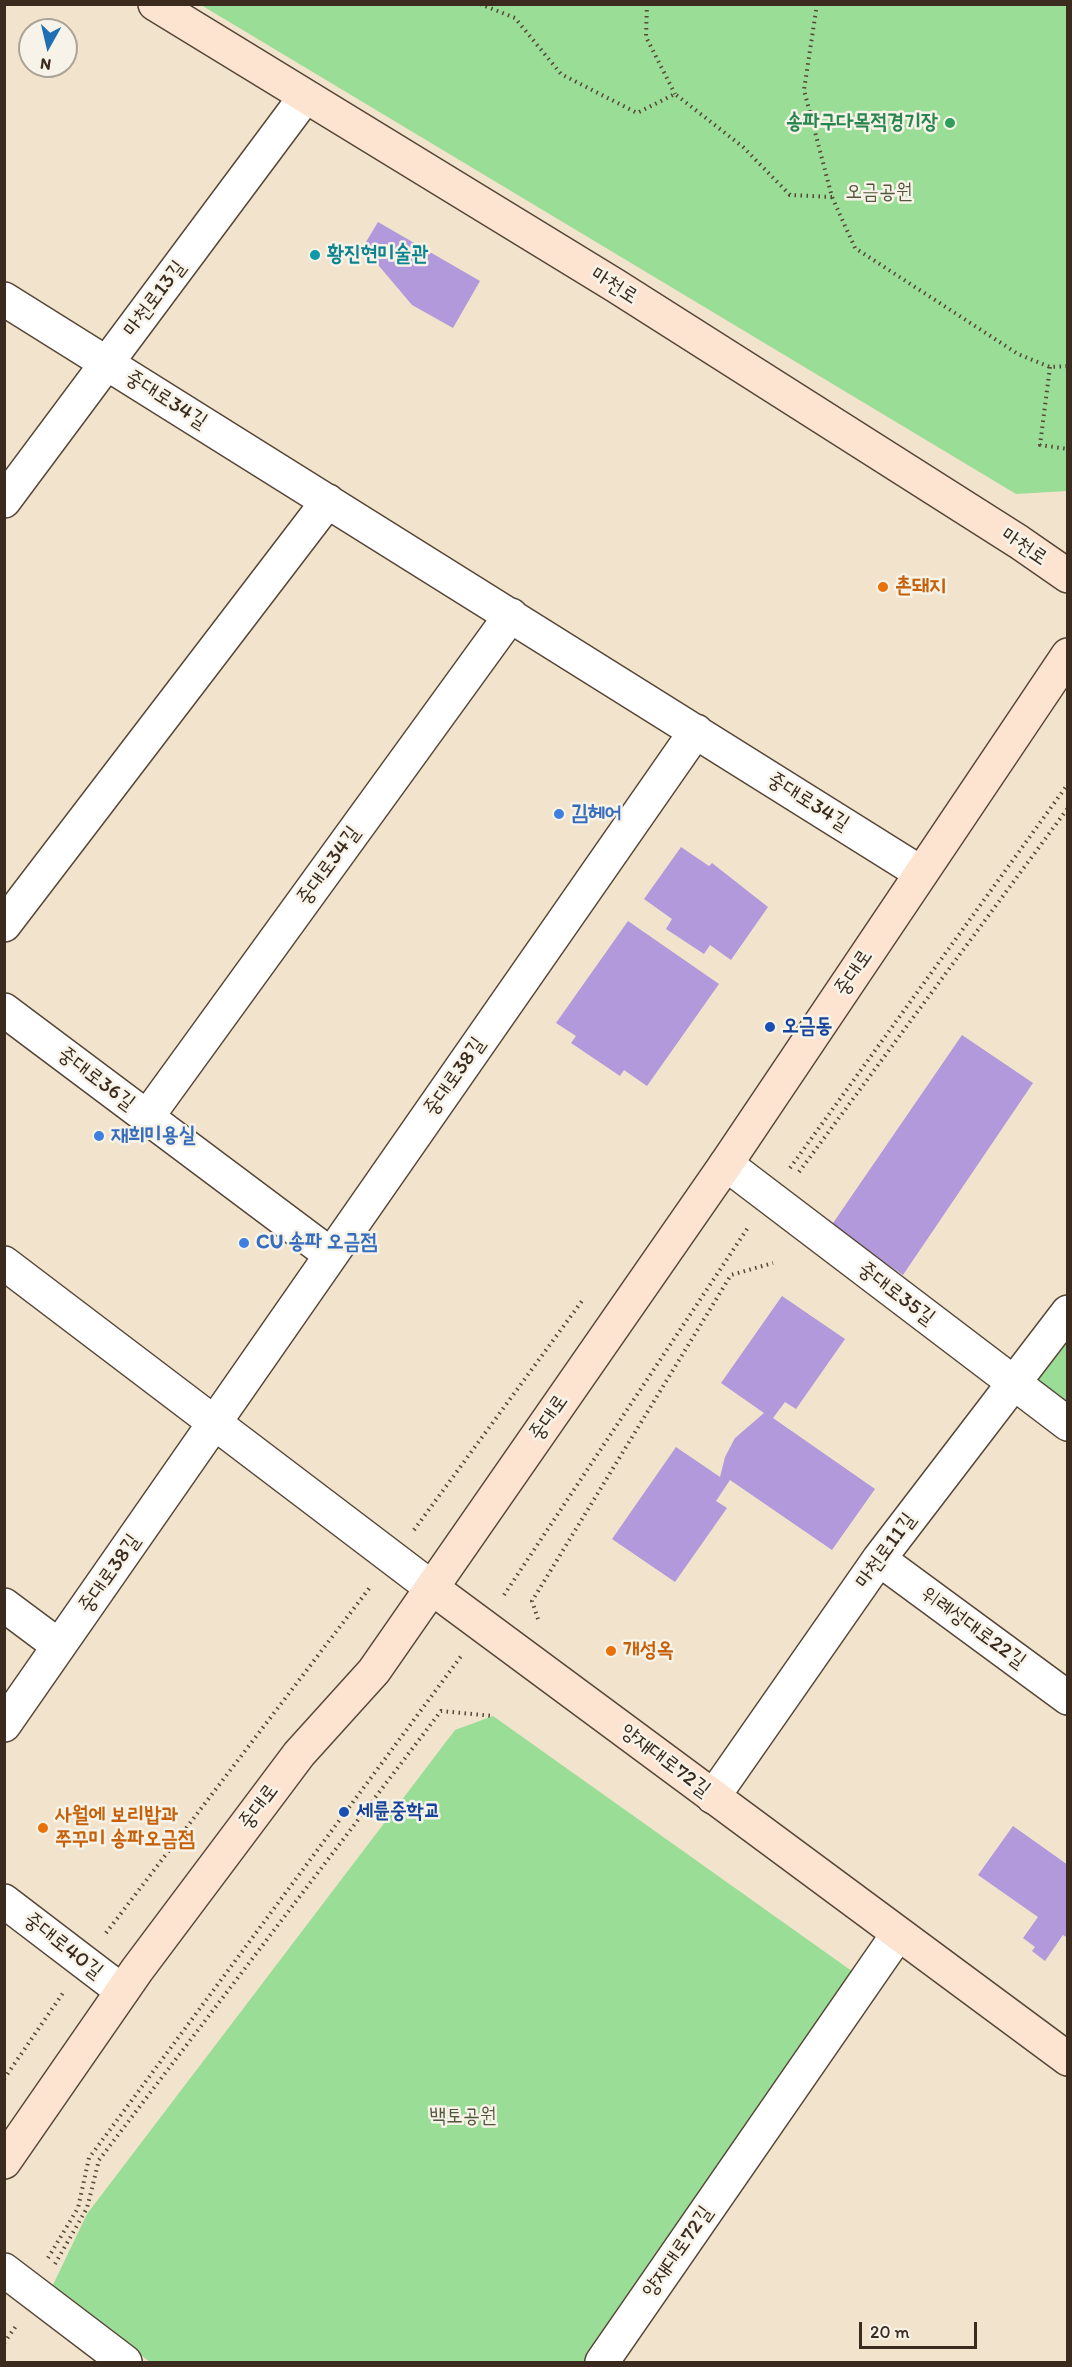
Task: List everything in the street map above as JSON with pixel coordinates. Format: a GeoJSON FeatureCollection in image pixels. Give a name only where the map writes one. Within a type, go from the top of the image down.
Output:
{"type":"FeatureCollection","features":[{"type":"Feature","properties":{"kind":"street","name":"마천로"},"geometry":{"type":"LineString","coordinates":[[155,4],[627,293],[1019,542],[1068,576]]}},
{"type":"Feature","properties":{"kind":"street","name":"마천로13길"},"geometry":{"type":"LineString","coordinates":[[4,501],[305,97]]}},
{"type":"Feature","properties":{"kind":"street","name":"중대로34길"},"geometry":{"type":"LineString","coordinates":[[4,299],[921,873]]}},
{"type":"Feature","properties":{"kind":"street"},"geometry":{"type":"LineString","coordinates":[[4,925],[328,501]]}},
{"type":"Feature","properties":{"kind":"street","name":"중대로34길"},"geometry":{"type":"LineString","coordinates":[[147,1117],[511,615]]}},
{"type":"Feature","properties":{"kind":"street","name":"중대로"},"geometry":{"type":"LineString","coordinates":[[4,2162],[122,1991],[299,1754],[374,1671],[726,1164],[1068,655]]}},
{"type":"Feature","properties":{"kind":"street","name":"중대로38길"},"geometry":{"type":"LineString","coordinates":[[4,1725],[216,1424],[696,731]]}},
{"type":"Feature","properties":{"kind":"street","name":"중대로36길"},"geometry":{"type":"LineString","coordinates":[[4,1010],[331,1256]]}},
{"type":"Feature","properties":{"kind":"street","name":"중대로35길"},"geometry":{"type":"LineString","coordinates":[[726,1164],[1068,1424]]}},
{"type":"Feature","properties":{"kind":"street"},"geometry":{"type":"LineString","coordinates":[[4,1263],[432,1588]]}},
{"type":"Feature","properties":{"kind":"street","name":"마천로11길"},"geometry":{"type":"LineString","coordinates":[[713,1797],[879,1559],[1068,1312]]}},
{"type":"Feature","properties":{"kind":"street","name":"위례성대로22길"},"geometry":{"type":"LineString","coordinates":[[879,1559],[1068,1698]]}},
{"type":"Feature","properties":{"kind":"street","name":"양재대로72길"},"geometry":{"type":"LineString","coordinates":[[432,1588],[1068,2059]]}},
{"type":"Feature","properties":{"kind":"street"},"geometry":{"type":"LineString","coordinates":[[4,1605],[59,1646]]}},
{"type":"Feature","properties":{"kind":"street","name":"중대로40길"},"geometry":{"type":"LineString","coordinates":[[4,1901],[122,1991]]}},
{"type":"Feature","properties":{"kind":"street","name":"양재대로72길"},"geometry":{"type":"LineString","coordinates":[[602,2362],[898,1934]]}},
{"type":"Feature","properties":{"kind":"street"},"geometry":{"type":"LineString","coordinates":[[24,2285],[125,2362]]}},
{"type":"Feature","properties":{"kind":"path"},"geometry":{"type":"LineString","coordinates":[[480,4],[515,18],[561,74],[637,113],[675,94]]}},
{"type":"Feature","properties":{"kind":"path"},"geometry":{"type":"LineString","coordinates":[[647,4],[646,37],[675,94],[743,147],[790,195],[832,197]]}},
{"type":"Feature","properties":{"kind":"path"},"geometry":{"type":"LineString","coordinates":[[817,4],[804,90],[832,197],[855,248],[1018,354],[1050,367],[1068,366]]}},
{"type":"Feature","properties":{"kind":"path"},"geometry":{"type":"LineString","coordinates":[[1050,367],[1040,445],[1068,449]]}},
{"type":"Feature","properties":{"kind":"path"},"geometry":{"type":"LineString","coordinates":[[4,2343],[24,2285],[78,2208],[89,2158],[483,1626],[769,1197],[1068,784]]}},
{"type":"Feature","properties":{"kind":"path"},"geometry":{"type":"LineString","coordinates":[[798,1173],[1068,808]]}},
{"type":"Feature","properties":{"kind":"path"},"geometry":{"type":"LineString","coordinates":[[541,1629],[532,1601],[731,1275],[773,1263]]}},
{"type":"Feature","properties":{"kind":"path"},"geometry":{"type":"LineString","coordinates":[[4,2079],[84,1962],[393,1558],[583,1300]]}},
{"type":"Feature","properties":{"kind":"path"},"geometry":{"type":"LineString","coordinates":[[24,2285],[87,2208],[99,2160],[441,1711],[493,1716]]}},
{"type":"Feature","properties":{"kind":"green space","name":"오금공원"},"geometry":{"type":"Polygon","coordinates":[[[201,5],[1067,5],[1067,491],[1016,494],[201,5]]]}},
{"type":"Feature","properties":{"kind":"green space"},"geometry":{"type":"Polygon","coordinates":[[[1067,1337],[1067,1413],[1031,1386],[1067,1337]]]}},
{"type":"Feature","properties":{"kind":"green space","name":"백토공원"},"geometry":{"type":"Polygon","coordinates":[[[493,1716],[856,1974],[586,2362],[150,2362],[51,2289],[87,2214],[455,1730],[493,1716]]]}},
{"type":"Feature","properties":{"kind":"building"},"geometry":{"type":"Polygon","coordinates":[[[378,222],[480,281],[453,328],[412,305],[363,247],[378,222]]]}},
{"type":"Feature","properties":{"kind":"building"},"geometry":{"type":"Polygon","coordinates":[[[681,847],[709,866],[712,863],[768,907],[731,960],[710,945],[704,954],[666,929],[672,919],[644,899],[681,847]]]}},
{"type":"Feature","properties":{"kind":"building"},"geometry":{"type":"Polygon","coordinates":[[[628,921],[719,984],[647,1086],[624,1070],[620,1076],[571,1043],[576,1036],[556,1023],[628,921]]]}},
{"type":"Feature","properties":{"kind":"building"},"geometry":{"type":"Polygon","coordinates":[[[962,1035],[1033,1083],[903,1275],[831,1226],[962,1035]]]}},
{"type":"Feature","properties":{"kind":"building"},"geometry":{"type":"Polygon","coordinates":[[[782,1296],[845,1339],[796,1409],[785,1402],[773,1418],[875,1489],[832,1550],[730,1480],[716,1501],[727,1508],[675,1582],[612,1539],[676,1447],[720,1477],[725,1457],[735,1438],[764,1413],[721,1383],[782,1296]]]}},
{"type":"Feature","properties":{"kind":"building"},"geometry":{"type":"Polygon","coordinates":[[[1013,1826],[1068,1865],[1068,1938],[1063,1935],[1045,1961],[1032,1951],[1035,1947],[1023,1938],[1038,1917],[978,1875],[1013,1826]]]}},
{"type":"Feature","properties":{"kind":"place","name":"송파구다목적경기장"},"geometry":{"type":"Point","coordinates":[950,123]}},
{"type":"Feature","properties":{"kind":"place","name":"황진현미술관"},"geometry":{"type":"Point","coordinates":[315,255]}},
{"type":"Feature","properties":{"kind":"place","name":"촌돼지"},"geometry":{"type":"Point","coordinates":[883,587]}},
{"type":"Feature","properties":{"kind":"place","name":"김헤어"},"geometry":{"type":"Point","coordinates":[559,814]}},
{"type":"Feature","properties":{"kind":"place","name":"오금동"},"geometry":{"type":"Point","coordinates":[770,1027]}},
{"type":"Feature","properties":{"kind":"place","name":"재희미용실"},"geometry":{"type":"Point","coordinates":[99,1136]}},
{"type":"Feature","properties":{"kind":"place","name":"CU 송파 오금점"},"geometry":{"type":"Point","coordinates":[244,1243]}},
{"type":"Feature","properties":{"kind":"place","name":"개성옥"},"geometry":{"type":"Point","coordinates":[611,1651]}},
{"type":"Feature","properties":{"kind":"place","name":"세륜중학교"},"geometry":{"type":"Point","coordinates":[344,1812]}},
{"type":"Feature","properties":{"kind":"place","name":"사월에 보리밥과 쭈꾸미 송파오금점"},"geometry":{"type":"Point","coordinates":[43,1828]}}]}
